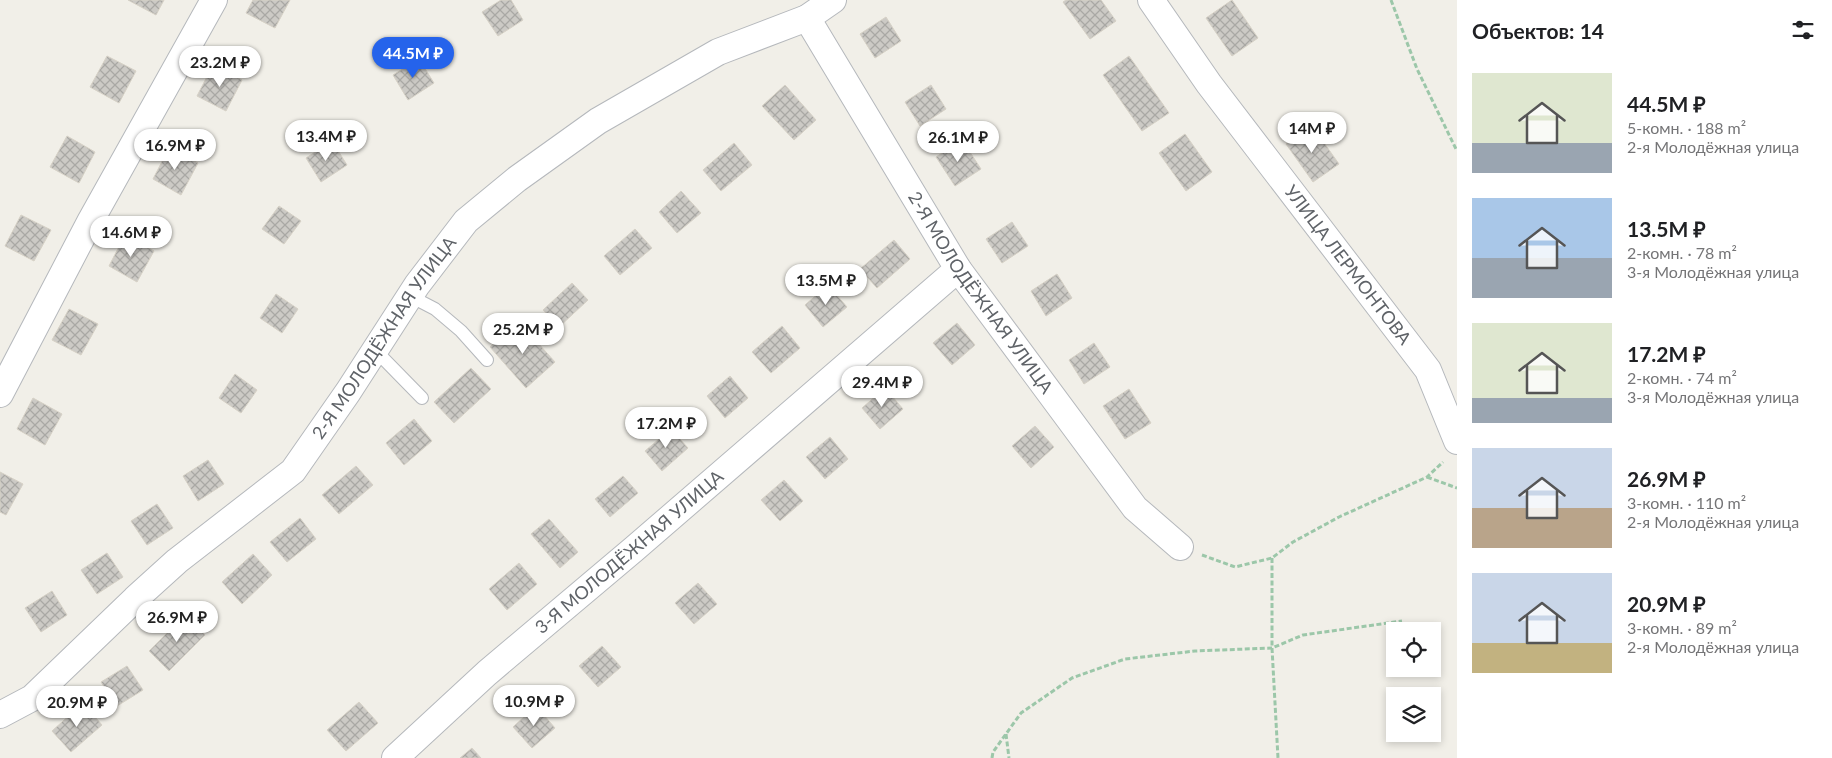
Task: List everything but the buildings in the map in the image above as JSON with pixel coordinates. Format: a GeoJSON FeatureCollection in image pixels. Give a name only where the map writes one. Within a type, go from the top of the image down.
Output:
{"type":"FeatureCollection","features":[{"type":"Feature","properties":{"kind":"street"},"geometry":{"type":"LineString","coordinates":[[0,394],[91,220],[214,0]]}},
{"type":"Feature","properties":{"kind":"street","name":"2-Я МОЛОДЁЖНАЯ УЛИЦА"},"geometry":{"type":"LineString","coordinates":[[0,715],[32,698],[177,561],[293,471],[348,392],[410,296],[466,221],[517,179],[598,121],[718,52],[807,18],[833,0]]}},
{"type":"Feature","properties":{"kind":"street","name":"УЛИЦА ЛЕРМОНТОВА"},"geometry":{"type":"LineString","coordinates":[[1151,0],[1210,84],[1428,370],[1457,441]]}},
{"type":"Feature","properties":{"kind":"street","name":"2-Я МОЛОДЁЖНАЯ УЛИЦА"},"geometry":{"type":"LineString","coordinates":[[807,18],[958,269],[1135,508],[1180,547]]}},
{"type":"Feature","properties":{"kind":"street","name":"3-Я МОЛОДЁЖНАЯ УЛИЦА"},"geometry":{"type":"LineString","coordinates":[[395,758],[487,673],[634,549],[958,269]]}},
{"type":"Feature","properties":{"kind":"lane"},"geometry":{"type":"LineString","coordinates":[[410,296],[435,309],[461,331],[487,360]]}},
{"type":"Feature","properties":{"kind":"lane"},"geometry":{"type":"LineString","coordinates":[[375,350],[422,398]]}},
{"type":"Feature","properties":{"kind":"path"},"geometry":{"type":"LineString","coordinates":[[1391,0],[1417,68],[1457,150]]}},
{"type":"Feature","properties":{"kind":"path"},"geometry":{"type":"LineString","coordinates":[[1180,547],[1235,568],[1272,558],[1294,542],[1339,517],[1427,476],[1449,456],[1457,441]]}},
{"type":"Feature","properties":{"kind":"path"},"geometry":{"type":"LineString","coordinates":[[1427,476],[1457,488]]}},
{"type":"Feature","properties":{"kind":"path"},"geometry":{"type":"LineString","coordinates":[[1272,558],[1272,648],[1278,758]]}},
{"type":"Feature","properties":{"kind":"path"},"geometry":{"type":"LineString","coordinates":[[992,758],[993,752],[1021,712],[1072,678],[1125,659],[1195,651],[1272,648],[1303,635],[1402,621]]}},
{"type":"Feature","properties":{"kind":"path"},"geometry":{"type":"LineString","coordinates":[[1006,734],[1009,758]]}}]}
